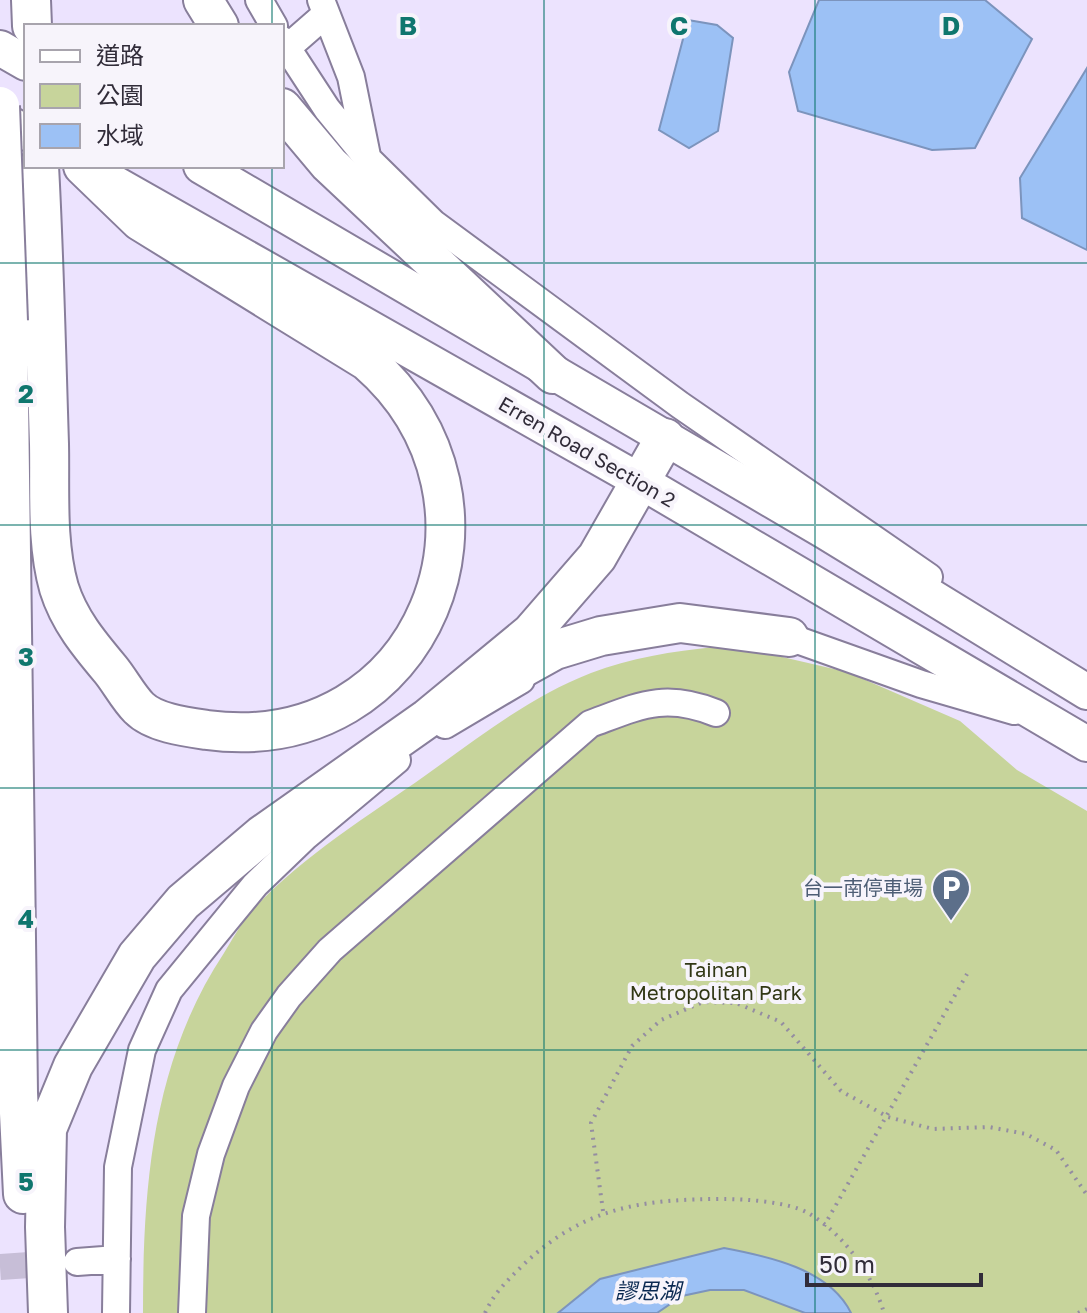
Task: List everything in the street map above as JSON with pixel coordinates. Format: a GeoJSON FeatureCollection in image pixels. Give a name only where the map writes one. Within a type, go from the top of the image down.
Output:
{"type":"FeatureCollection","features":[{"type":"Feature","properties":{"kind":"highway"},"geometry":{"type":"LineString","coordinates":[[31,0],[32,24]]}},
{"type":"Feature","properties":{"kind":"highway"},"geometry":{"type":"LineString","coordinates":[[203,0],[218,24]]}},
{"type":"Feature","properties":{"kind":"highway"},"geometry":{"type":"LineString","coordinates":[[0,106],[8,321],[18,1093],[29,1313]]}},
{"type":"Feature","properties":{"kind":"highway"},"geometry":{"type":"LineString","coordinates":[[284,110],[329,164],[553,374]]}},
{"type":"Feature","properties":{"kind":"highway"},"geometry":{"type":"LineString","coordinates":[[39,168],[51,523],[59,587],[77,629],[140,709],[179,726],[221,732],[268,731],[309,723],[349,703],[380,681],[409,647],[427,613],[441,572],[447,533],[444,490],[433,451],[418,418],[396,386],[367,361],[140,221],[86,168]]}},
{"type":"Feature","properties":{"kind":"highway"},"geometry":{"type":"LineString","coordinates":[[48,1313],[45,1227],[47,1129],[73,1066],[137,956],[183,902],[262,835],[428,718],[531,633],[597,557],[665,438]]}},
{"type":"Feature","properties":{"kind":"highway"},"geometry":{"type":"LineString","coordinates":[[428,718],[555,650],[601,636],[680,623],[789,637]]}},
{"type":"Feature","properties":{"kind":"main road"},"geometry":{"type":"LineString","coordinates":[[0,48],[24,62]]}},
{"type":"Feature","properties":{"kind":"main road"},"geometry":{"type":"LineString","coordinates":[[0,118],[24,132]]}},
{"type":"Feature","properties":{"kind":"main road","name":"Erren Road Section 2"},"geometry":{"type":"LineString","coordinates":[[88,168],[640,481],[1087,744]]}},
{"type":"Feature","properties":{"kind":"main road"},"geometry":{"type":"LineString","coordinates":[[204,168],[665,438],[1087,692]]}},
{"type":"Feature","properties":{"kind":"street"},"geometry":{"type":"LineString","coordinates":[[259,0],[273,24]]}},
{"type":"Feature","properties":{"kind":"street"},"geometry":{"type":"LineString","coordinates":[[284,36],[324,7],[351,77],[368,159]]}},
{"type":"Feature","properties":{"kind":"street"},"geometry":{"type":"LineString","coordinates":[[284,43],[327,109],[368,159],[433,223],[680,405],[934,581],[1087,677]]}},
{"type":"Feature","properties":{"kind":"street"},"geometry":{"type":"LineString","coordinates":[[116,1313],[118,1167],[147,1038],[169,990],[255,885],[306,836],[392,763],[467,709],[544,668],[635,645],[712,636],[789,637],[921,684],[1049,721]]}},
{"type":"Feature","properties":{"kind":"street"},"geometry":{"type":"LineString","coordinates":[[192,1313],[196,1216],[211,1154],[236,1086],[264,1031],[289,996],[330,950],[590,724],[644,704],[687,701],[716,713]]}},
{"type":"Feature","properties":{"kind":"street"},"geometry":{"type":"LineString","coordinates":[[77,1262],[117,1259]]}},
{"type":"Feature","properties":{"kind":"path"},"geometry":{"type":"LineString","coordinates":[[824,1226],[967,974]]}},
{"type":"Feature","properties":{"kind":"path"},"geometry":{"type":"LineString","coordinates":[[603,1211],[591,1123],[632,1046],[661,1020],[703,1002],[736,1003],[781,1022],[841,1091],[888,1117],[933,1129],[989,1127],[1026,1134],[1056,1150],[1087,1195]]}},
{"type":"Feature","properties":{"kind":"path"},"geometry":{"type":"LineString","coordinates":[[485,1313],[493,1295],[549,1241],[603,1211],[666,1199],[749,1199],[807,1212],[848,1248],[871,1280],[884,1313]]}},
{"type":"Feature","properties":{"kind":"path"},"geometry":{"type":"LineString","coordinates":[[1078,1313],[1087,1309]]}},
{"type":"Feature","properties":{"kind":"green space","name":"Tainan Metropolitan Park"},"geometry":{"type":"Polygon","coordinates":[[[715,647],[765,653],[847,672],[960,721],[1017,770],[1087,811],[1087,1313],[143,1313],[150,1172],[156,1126],[167,1081],[181,1037],[200,995],[250,913],[290,874],[334,839],[547,693],[621,663],[715,647]]]}},
{"type":"Feature","properties":{"kind":"water"},"geometry":{"type":"Polygon","coordinates":[[[819,0],[985,0],[1032,39],[975,148],[932,150],[798,111],[789,72],[819,0]]]}},
{"type":"Feature","properties":{"kind":"water"},"geometry":{"type":"Polygon","coordinates":[[[688,20],[717,25],[733,38],[718,131],[689,148],[659,130],[688,20]]]}},
{"type":"Feature","properties":{"kind":"water"},"geometry":{"type":"Polygon","coordinates":[[[1087,68],[1087,250],[1022,218],[1020,178],[1087,68]]]}},
{"type":"Feature","properties":{"kind":"water","name":"謬思湖"},"geometry":{"type":"Polygon","coordinates":[[[724,1248],[778,1260],[813,1275],[841,1298],[851,1313],[805,1313],[744,1290],[710,1290],[682,1296],[657,1313],[558,1313],[600,1279],[724,1248]]]}},
{"type":"Feature","properties":{"kind":"tunnel"},"geometry":{"type":"LineString","coordinates":[[0,1267],[60,1263]]}},
{"type":"Feature","properties":{"kind":"place","name":"台一南停車場"},"geometry":{"type":"Point","coordinates":[951,922]}}]}
